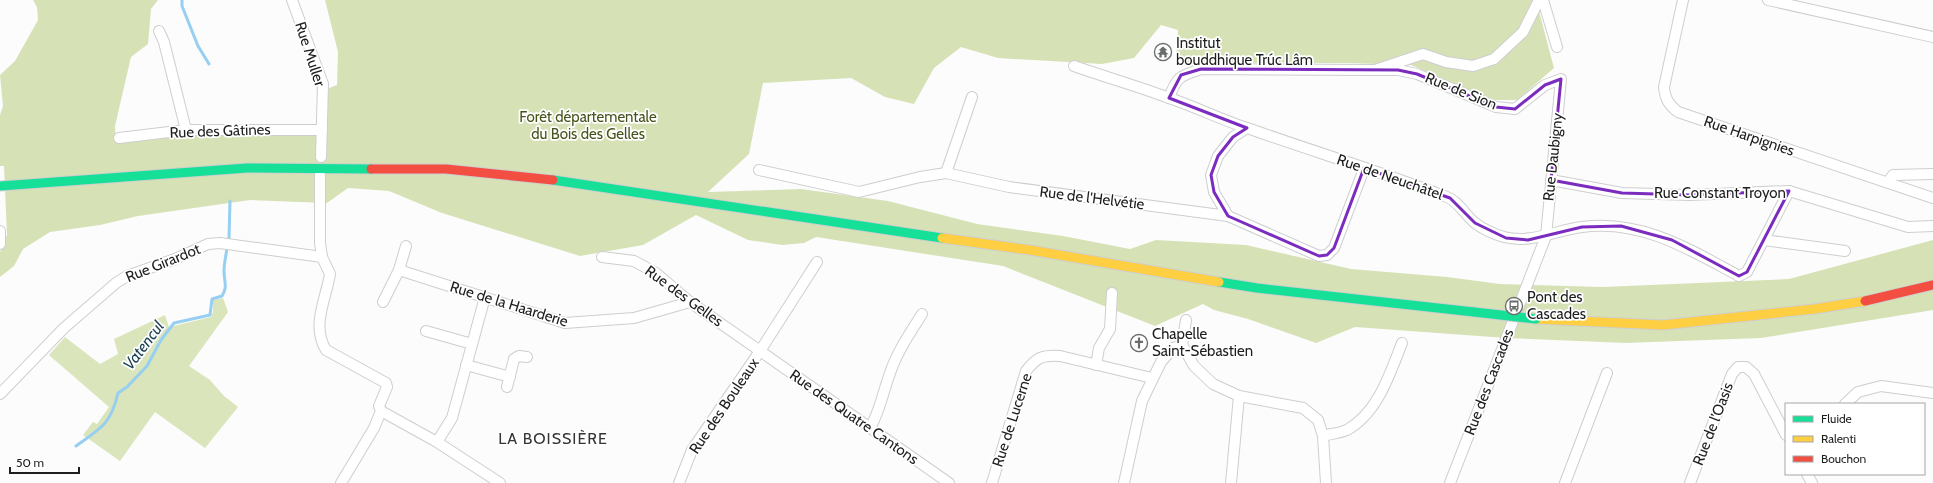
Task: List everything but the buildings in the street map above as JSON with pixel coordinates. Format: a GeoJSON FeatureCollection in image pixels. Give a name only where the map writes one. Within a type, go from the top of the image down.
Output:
{"type":"FeatureCollection","features":[{"type":"Feature","properties":{"kind":"main road"},"geometry":{"type":"LineString","coordinates":[[0,186],[247,168],[446,169],[573,182],[851,226],[1030,250],[1258,288],[1536,319],[1663,325],[1814,309],[1874,299],[1933,285]]}},
{"type":"Feature","properties":{"kind":"street","name":"Rue Muller"},"geometry":{"type":"LineString","coordinates":[[292,0],[323,84],[321,158]]}},
{"type":"Feature","properties":{"kind":"street"},"geometry":{"type":"LineString","coordinates":[[1375,70],[1423,54],[1446,62],[1473,66],[1494,59],[1523,32],[1539,0]]}},
{"type":"Feature","properties":{"kind":"street"},"geometry":{"type":"LineString","coordinates":[[1543,0],[1557,47]]}},
{"type":"Feature","properties":{"kind":"street","name":"Rue Harpignies"},"geometry":{"type":"LineString","coordinates":[[1683,0],[1664,87],[1666,99],[1672,108],[1678,112],[1933,198]]}},
{"type":"Feature","properties":{"kind":"street"},"geometry":{"type":"LineString","coordinates":[[1768,0],[1933,37]]}},
{"type":"Feature","properties":{"kind":"street"},"geometry":{"type":"LineString","coordinates":[[159,31],[164,42],[186,130]]}},
{"type":"Feature","properties":{"kind":"street","name":"Rue de Neuchâtel"},"geometry":{"type":"LineString","coordinates":[[1074,66],[1169,98],[1247,128],[1450,198],[1475,223],[1489,232],[1506,238],[1528,240],[1546,236],[1556,231],[1582,227],[1601,225],[1621,226],[1647,231],[1672,240],[1739,276],[1747,272],[1789,191]]}},
{"type":"Feature","properties":{"kind":"street","name":"Rue de Sion"},"geometry":{"type":"LineString","coordinates":[[1169,98],[1174,85],[1181,75],[1201,69],[1398,70],[1417,74],[1496,107],[1515,109],[1545,85],[1561,79]]}},
{"type":"Feature","properties":{"kind":"street","name":"Rue Daubigny"},"geometry":{"type":"LineString","coordinates":[[1546,236],[1561,79]]}},
{"type":"Feature","properties":{"kind":"street"},"geometry":{"type":"LineString","coordinates":[[946,173],[972,97]]}},
{"type":"Feature","properties":{"kind":"street"},"geometry":{"type":"LineString","coordinates":[[1228,216],[1214,192],[1211,175],[1218,156],[1233,137],[1247,128]]}},
{"type":"Feature","properties":{"kind":"street","name":"Rue des Gâtines"},"geometry":{"type":"LineString","coordinates":[[119,138],[186,130],[322,130]]}},
{"type":"Feature","properties":{"kind":"street","name":"Rue de l'Helvétie"},"geometry":{"type":"LineString","coordinates":[[759,170],[859,192],[920,177],[946,173],[1009,187],[1228,216],[1319,256],[1327,255],[1334,248],[1364,168]]}},
{"type":"Feature","properties":{"kind":"street"},"geometry":{"type":"LineString","coordinates":[[1888,182],[1893,175],[1933,174]]}},
{"type":"Feature","properties":{"kind":"street"},"geometry":{"type":"LineString","coordinates":[[320,175],[319,230],[322,257],[330,274],[319,323],[321,342],[326,350],[386,383],[387,387],[379,406],[381,410],[374,428],[342,483]]}},
{"type":"Feature","properties":{"kind":"street","name":"Rue Constant Troyon"},"geometry":{"type":"LineString","coordinates":[[1551,180],[1622,193],[1690,195],[1789,191],[1908,227],[1933,226]]}},
{"type":"Feature","properties":{"kind":"street"},"geometry":{"type":"LineString","coordinates":[[0,231],[0,244]]}},
{"type":"Feature","properties":{"kind":"street","name":"Rue des Cascades"},"geometry":{"type":"LineString","coordinates":[[1450,483],[1546,236]]}},
{"type":"Feature","properties":{"kind":"street"},"geometry":{"type":"LineString","coordinates":[[1764,240],[1846,251]]}},
{"type":"Feature","properties":{"kind":"street","name":"Rue Girardot"},"geometry":{"type":"LineString","coordinates":[[0,394],[64,328],[116,283],[127,276],[175,259],[208,244],[220,243],[322,257]]}},
{"type":"Feature","properties":{"kind":"street"},"geometry":{"type":"LineString","coordinates":[[383,302],[399,270],[406,246]]}},
{"type":"Feature","properties":{"kind":"street","name":"Rue des Gelles"},"geometry":{"type":"LineString","coordinates":[[602,257],[634,261],[656,273],[690,302],[760,351]]}},
{"type":"Feature","properties":{"kind":"street","name":"Rue des Bouleaux"},"geometry":{"type":"LineString","coordinates":[[679,483],[692,450],[760,351],[817,262]]}},
{"type":"Feature","properties":{"kind":"street","name":"Rue de la Haarderie"},"geometry":{"type":"LineString","coordinates":[[399,270],[485,297],[551,320],[565,323],[576,324],[634,318],[690,302]]}},
{"type":"Feature","properties":{"kind":"street"},"geometry":{"type":"LineString","coordinates":[[1096,365],[1098,348],[1110,329],[1112,293]]}},
{"type":"Feature","properties":{"kind":"street"},"geometry":{"type":"LineString","coordinates":[[437,442],[452,418],[485,297]]}},
{"type":"Feature","properties":{"kind":"street"},"geometry":{"type":"LineString","coordinates":[[870,428],[882,403],[890,374],[899,351],[922,314]]}},
{"type":"Feature","properties":{"kind":"street"},"geometry":{"type":"LineString","coordinates":[[1186,320],[1182,345],[1194,366],[1213,384],[1239,396],[1303,408],[1318,420],[1323,436],[1326,483]]}},
{"type":"Feature","properties":{"kind":"street"},"geometry":{"type":"LineString","coordinates":[[426,331],[472,344]]}},
{"type":"Feature","properties":{"kind":"street"},"geometry":{"type":"LineString","coordinates":[[1323,436],[1347,430],[1364,415],[1382,392],[1402,343]]}},
{"type":"Feature","properties":{"kind":"street"},"geometry":{"type":"LineString","coordinates":[[1124,483],[1142,401],[1161,362],[1172,348],[1182,345]]}},
{"type":"Feature","properties":{"kind":"street","name":"Rue des Quatre Cantons"},"geometry":{"type":"LineString","coordinates":[[760,351],[949,483]]}},
{"type":"Feature","properties":{"kind":"street","name":"Rue de Lucerne"},"geometry":{"type":"LineString","coordinates":[[992,483],[1026,371],[1034,361],[1046,355],[1060,356],[1152,378]]}},
{"type":"Feature","properties":{"kind":"street"},"geometry":{"type":"LineString","coordinates":[[507,387],[514,359],[519,356],[527,357]]}},
{"type":"Feature","properties":{"kind":"street"},"geometry":{"type":"LineString","coordinates":[[466,365],[510,377]]}},
{"type":"Feature","properties":{"kind":"street","name":"Rue de l’Oasis"},"geometry":{"type":"LineString","coordinates":[[1690,483],[1732,374],[1738,367],[1746,367],[1754,374],[1785,433]]}},
{"type":"Feature","properties":{"kind":"street"},"geometry":{"type":"LineString","coordinates":[[1565,483],[1607,372]]}},
{"type":"Feature","properties":{"kind":"street"},"geometry":{"type":"LineString","coordinates":[[1846,403],[1858,392],[1881,386],[1933,393]]}},
{"type":"Feature","properties":{"kind":"street"},"geometry":{"type":"LineString","coordinates":[[1231,483],[1239,396]]}},
{"type":"Feature","properties":{"kind":"street"},"geometry":{"type":"LineString","coordinates":[[381,410],[437,442],[500,483]]}},
{"type":"Feature","properties":{"kind":"highlighted area"},"geometry":{"type":"Polygon","coordinates":[[[1201,69],[1398,70],[1417,74],[1496,107],[1515,109],[1545,85],[1561,79],[1551,180],[1622,193],[1690,195],[1789,191],[1747,272],[1739,276],[1672,240],[1621,226],[1582,227],[1528,240],[1506,238],[1475,223],[1450,198],[1364,168],[1334,248],[1327,255],[1319,256],[1228,216],[1214,192],[1211,175],[1218,156],[1233,137],[1247,128],[1169,98],[1181,75],[1201,69]]]}},
{"type":"Feature","properties":{"kind":"green space","name":"Forêt départementale du Bois des Gelles"},"geometry":{"type":"Polygon","coordinates":[[[33,0],[158,0],[151,9],[148,44],[131,57],[115,126],[116,142],[198,134],[324,134],[327,89],[337,85],[338,52],[325,0],[1536,0],[1554,68],[1517,100],[1486,100],[1461,86],[1411,65],[1347,63],[1189,63],[1176,58],[1178,30],[1161,25],[1134,58],[1102,64],[998,58],[961,47],[934,68],[914,104],[885,97],[851,78],[763,83],[749,154],[708,192],[801,189],[888,201],[977,224],[1063,236],[1130,249],[1156,240],[1246,245],[1351,269],[1447,277],[1500,284],[1603,287],[1789,279],[1933,240],[1933,310],[1761,338],[1626,343],[1506,338],[1355,327],[1316,343],[1248,319],[1214,310],[1203,304],[1155,326],[1003,266],[816,237],[804,243],[782,245],[748,240],[696,215],[643,245],[580,256],[442,213],[389,191],[348,188],[327,203],[250,200],[138,216],[100,225],[50,232],[23,249],[14,266],[0,277],[0,252],[7,235],[4,166],[0,166],[0,115],[3,106],[0,75],[15,61],[38,20],[37,7],[33,0]]]}},
{"type":"Feature","properties":{"kind":"green space"},"geometry":{"type":"Polygon","coordinates":[[[223,298],[228,312],[189,366],[210,380],[224,396],[238,407],[205,448],[155,412],[120,461],[83,435],[93,422],[97,424],[109,407],[49,355],[65,337],[100,364],[118,354],[114,339],[165,315],[169,327],[211,317],[213,312],[213,300],[223,298]]]}},
{"type":"Feature","properties":{"kind":"waterway"},"geometry":{"type":"LineString","coordinates":[[182,0],[182,6],[198,46],[209,64]]}},
{"type":"Feature","properties":{"kind":"waterway","name":"Vatencul"},"geometry":{"type":"LineString","coordinates":[[229,238],[230,201]]}},
{"type":"Feature","properties":{"kind":"waterway","name":"Vatencul"},"geometry":{"type":"LineString","coordinates":[[76,446],[104,424],[108,419],[112,412],[118,393],[127,387],[147,366],[161,340],[174,323],[210,315],[212,299],[222,296],[225,290],[224,268],[227,248]]}},
{"type":"Feature","properties":{"kind":"traffic: fast"},"geometry":{"type":"LineString","coordinates":[[0,186],[247,168],[371,169]]}},
{"type":"Feature","properties":{"kind":"traffic: fast"},"geometry":{"type":"LineString","coordinates":[[553,180],[942,238]]}},
{"type":"Feature","properties":{"kind":"traffic: fast"},"geometry":{"type":"LineString","coordinates":[[1219,282],[1257,288],[1474,312]]}},
{"type":"Feature","properties":{"kind":"traffic: fast"},"geometry":{"type":"LineString","coordinates":[[1474,312],[1536,319]]}},
{"type":"Feature","properties":{"kind":"traffic: slow"},"geometry":{"type":"LineString","coordinates":[[942,238],[1030,250],[1219,282]]}},
{"type":"Feature","properties":{"kind":"traffic: slow"},"geometry":{"type":"LineString","coordinates":[[1536,319],[1663,325],[1814,309],[1865,301]]}},
{"type":"Feature","properties":{"kind":"traffic: jam"},"geometry":{"type":"LineString","coordinates":[[371,169],[446,169],[553,180]]}},
{"type":"Feature","properties":{"kind":"traffic: jam"},"geometry":{"type":"LineString","coordinates":[[1865,301],[1933,285]]}},
{"type":"Feature","properties":{"kind":"place","name":"Institut bouddhique Trúc Lâm"},"geometry":{"type":"Point","coordinates":[1163,52]}},
{"type":"Feature","properties":{"kind":"place","name":"Pont des Cascades"},"geometry":{"type":"Point","coordinates":[1514,306]}},
{"type":"Feature","properties":{"kind":"place","name":"Chapelle Saint-Sébastien"},"geometry":{"type":"Point","coordinates":[1139,343]}},
{"type":"Feature","properties":{"kind":"district","name":"LA BOISSIÈRE"},"geometry":{"type":"Point","coordinates":[553,438]}}]}
